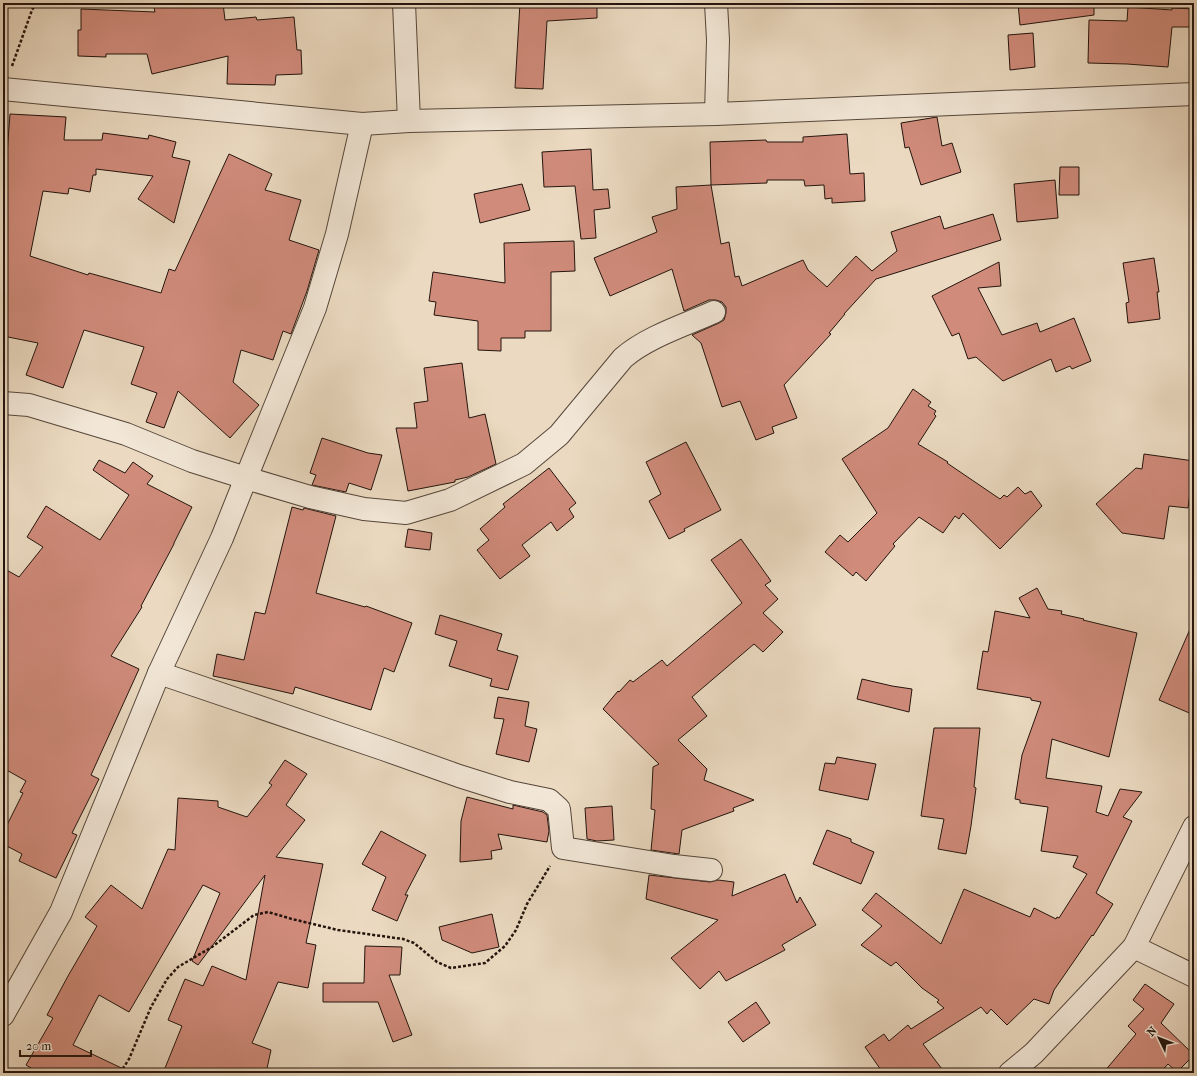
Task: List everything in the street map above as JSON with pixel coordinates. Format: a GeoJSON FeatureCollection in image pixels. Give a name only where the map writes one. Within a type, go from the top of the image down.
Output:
{"type":"FeatureCollection","features":[{"type":"Feature","properties":{"kind":"street"},"geometry":{"type":"LineString","coordinates":[[404,3],[409,120]]}},
{"type":"Feature","properties":{"kind":"street"},"geometry":{"type":"LineString","coordinates":[[716,3],[718,40],[716,114]]}},
{"type":"Feature","properties":{"kind":"street"},"geometry":{"type":"LineString","coordinates":[[5,90],[362,124],[409,120],[716,114],[1194,94]]}},
{"type":"Feature","properties":{"kind":"street"},"geometry":{"type":"LineString","coordinates":[[3,1015],[61,912],[159,673],[222,538],[315,308],[337,234],[362,124]]}},
{"type":"Feature","properties":{"kind":"street"},"geometry":{"type":"LineString","coordinates":[[3,403],[29,405],[126,434],[192,461],[310,497],[364,508],[406,513],[450,500],[524,464],[559,435],[623,358],[633,349],[714,312]]}},
{"type":"Feature","properties":{"kind":"street"},"geometry":{"type":"LineString","coordinates":[[159,673],[459,776],[510,792],[550,800],[559,809],[563,848],[674,866],[710,870]]}},
{"type":"Feature","properties":{"kind":"street"},"geometry":{"type":"LineString","coordinates":[[1010,1073],[1034,1053],[1134,947],[1194,827]]}},
{"type":"Feature","properties":{"kind":"street"},"geometry":{"type":"LineString","coordinates":[[1134,947],[1194,976]]}},
{"type":"Feature","properties":{"kind":"path"},"geometry":{"type":"LineString","coordinates":[[5,90],[17,50],[36,3]]}},
{"type":"Feature","properties":{"kind":"path"},"geometry":{"type":"LineString","coordinates":[[120,1073],[129,1059],[151,1008],[167,979],[178,967],[212,946],[254,915],[268,912],[338,930],[403,939],[414,943],[437,962],[451,968],[485,963],[505,946],[516,930],[527,904],[540,881],[563,848]]}},
{"type":"Feature","properties":{"kind":"building"},"geometry":{"type":"Polygon","coordinates":[[[153,3],[223,3],[225,20],[256,17],[257,20],[294,17],[297,50],[301,50],[302,74],[276,75],[275,85],[227,84],[228,56],[152,74],[147,54],[106,54],[106,57],[78,56],[78,30],[81,30],[81,9],[155,12],[153,3]]]}},
{"type":"Feature","properties":{"kind":"building"},"geometry":{"type":"Polygon","coordinates":[[[520,3],[597,3],[597,18],[547,21],[543,89],[515,88],[520,3]]]}},
{"type":"Feature","properties":{"kind":"building"},"geometry":{"type":"Polygon","coordinates":[[[1018,3],[1094,3],[1094,15],[1020,25],[1018,3]]]}},
{"type":"Feature","properties":{"kind":"building"},"geometry":{"type":"Polygon","coordinates":[[[1128,7],[1172,10],[1172,8],[1194,9],[1194,27],[1172,27],[1168,67],[1088,63],[1089,20],[1127,21],[1128,7]]]}},
{"type":"Feature","properties":{"kind":"building"},"geometry":{"type":"Polygon","coordinates":[[[1033,33],[1035,67],[1010,70],[1008,35],[1033,33]]]}},
{"type":"Feature","properties":{"kind":"building"},"geometry":{"type":"Polygon","coordinates":[[[10,114],[66,117],[64,140],[102,140],[103,133],[148,139],[149,135],[176,142],[172,157],[190,161],[174,223],[138,199],[153,176],[96,169],[96,175],[93,175],[90,192],[69,188],[68,194],[43,191],[30,256],[88,275],[89,273],[161,293],[169,269],[175,271],[229,154],[272,174],[265,190],[301,200],[289,240],[319,250],[307,291],[291,334],[283,331],[273,360],[241,350],[233,382],[259,405],[230,438],[178,391],[164,428],[146,422],[157,393],[131,384],[144,347],[84,330],[63,388],[26,375],[38,343],[3,336],[3,153],[7,154],[10,114]]]}},
{"type":"Feature","properties":{"kind":"building"},"geometry":{"type":"Polygon","coordinates":[[[937,117],[942,146],[952,143],[961,172],[921,185],[909,147],[905,148],[901,123],[937,117]]]}},
{"type":"Feature","properties":{"kind":"building"},"geometry":{"type":"Polygon","coordinates":[[[847,134],[850,174],[864,173],[865,201],[832,203],[832,198],[825,199],[824,185],[805,186],[804,180],[767,180],[767,183],[711,185],[710,142],[766,140],[767,142],[803,142],[803,137],[847,134]]]}},
{"type":"Feature","properties":{"kind":"building"},"geometry":{"type":"Polygon","coordinates":[[[591,149],[593,190],[608,189],[610,208],[594,210],[596,238],[581,239],[575,186],[544,187],[542,152],[591,149]]]}},
{"type":"Feature","properties":{"kind":"building"},"geometry":{"type":"Polygon","coordinates":[[[1060,167],[1079,167],[1079,195],[1059,195],[1060,167]]]}},
{"type":"Feature","properties":{"kind":"building"},"geometry":{"type":"Polygon","coordinates":[[[1055,180],[1058,218],[1017,222],[1014,184],[1055,180]]]}},
{"type":"Feature","properties":{"kind":"building"},"geometry":{"type":"Polygon","coordinates":[[[522,184],[530,210],[480,223],[474,194],[522,184]]]}},
{"type":"Feature","properties":{"kind":"building"},"geometry":{"type":"Polygon","coordinates":[[[711,185],[721,244],[729,242],[735,277],[739,276],[742,286],[803,260],[808,270],[827,287],[856,256],[872,271],[897,251],[891,232],[940,216],[944,229],[993,214],[1001,240],[876,279],[844,314],[829,333],[831,334],[784,385],[797,418],[772,427],[774,433],[756,440],[740,401],[722,407],[701,343],[692,335],[724,320],[726,307],[722,302],[709,300],[684,311],[672,269],[610,296],[594,258],[657,232],[652,217],[677,209],[676,187],[711,185]]]}},
{"type":"Feature","properties":{"kind":"building"},"geometry":{"type":"Polygon","coordinates":[[[574,241],[575,271],[551,272],[551,331],[525,331],[525,338],[501,338],[501,351],[478,350],[478,321],[434,315],[436,302],[429,301],[433,272],[505,283],[504,243],[574,241]]]}},
{"type":"Feature","properties":{"kind":"building"},"geometry":{"type":"Polygon","coordinates":[[[1154,258],[1159,292],[1157,292],[1160,319],[1128,323],[1126,303],[1129,302],[1123,263],[1154,258]]]}},
{"type":"Feature","properties":{"kind":"building"},"geometry":{"type":"Polygon","coordinates":[[[999,262],[1001,286],[978,288],[1002,335],[1037,323],[1040,332],[1074,318],[1091,361],[1072,369],[1070,366],[1056,372],[1051,359],[1003,381],[976,357],[968,359],[959,333],[952,336],[932,296],[999,262]]]}},
{"type":"Feature","properties":{"kind":"building"},"geometry":{"type":"Polygon","coordinates":[[[462,363],[469,418],[485,414],[496,464],[468,477],[455,480],[455,482],[408,491],[396,428],[417,428],[414,403],[428,401],[424,368],[462,363]]]}},
{"type":"Feature","properties":{"kind":"building"},"geometry":{"type":"Polygon","coordinates":[[[913,389],[931,402],[928,406],[936,411],[934,414],[936,416],[918,444],[948,462],[947,463],[1000,499],[1004,495],[1007,497],[1018,487],[1025,494],[1031,491],[1042,506],[1000,549],[963,513],[959,519],[955,516],[943,533],[919,517],[893,544],[895,546],[866,581],[856,572],[853,576],[825,552],[840,535],[848,542],[877,513],[842,459],[888,428],[913,389]]]}},
{"type":"Feature","properties":{"kind":"building"},"geometry":{"type":"Polygon","coordinates":[[[322,438],[368,453],[382,455],[371,490],[349,483],[346,492],[312,485],[316,475],[310,473],[322,438]]]}},
{"type":"Feature","properties":{"kind":"building"},"geometry":{"type":"Polygon","coordinates":[[[686,442],[721,510],[684,529],[685,531],[669,539],[649,501],[661,494],[646,462],[686,442]]]}},
{"type":"Feature","properties":{"kind":"building"},"geometry":{"type":"Polygon","coordinates":[[[1144,454],[1194,461],[1188,508],[1169,506],[1164,539],[1122,533],[1096,504],[1136,468],[1142,469],[1144,454]]]}},
{"type":"Feature","properties":{"kind":"building"},"geometry":{"type":"Polygon","coordinates":[[[99,460],[125,473],[133,462],[153,476],[147,484],[192,507],[141,606],[142,607],[111,656],[139,669],[91,775],[99,779],[72,833],[77,835],[56,878],[19,861],[22,854],[3,844],[3,833],[23,793],[20,792],[26,781],[3,768],[3,568],[19,577],[43,547],[27,537],[46,506],[100,540],[129,495],[93,470],[99,460]]]}},
{"type":"Feature","properties":{"kind":"building"},"geometry":{"type":"Polygon","coordinates":[[[549,468],[576,503],[569,509],[574,517],[557,531],[551,522],[522,545],[530,556],[500,579],[477,550],[489,540],[480,529],[505,507],[503,504],[549,468]]]}},
{"type":"Feature","properties":{"kind":"building"},"geometry":{"type":"Polygon","coordinates":[[[292,507],[303,510],[304,508],[336,516],[316,593],[365,607],[366,606],[412,623],[394,672],[384,668],[371,710],[295,687],[293,694],[213,676],[217,654],[244,660],[255,612],[265,614],[292,507]]]}},
{"type":"Feature","properties":{"kind":"building"},"geometry":{"type":"Polygon","coordinates":[[[408,529],[432,533],[430,550],[405,547],[408,529]]]}},
{"type":"Feature","properties":{"kind":"building"},"geometry":{"type":"Polygon","coordinates":[[[741,539],[771,581],[765,585],[778,599],[763,613],[783,632],[763,652],[754,644],[692,697],[707,716],[678,740],[707,769],[704,780],[754,800],[733,808],[734,811],[682,830],[679,854],[651,850],[655,810],[651,809],[653,767],[659,764],[603,709],[618,691],[619,692],[630,680],[633,682],[662,660],[667,666],[742,603],[711,560],[741,539]]]}},
{"type":"Feature","properties":{"kind":"building"},"geometry":{"type":"Polygon","coordinates":[[[1037,588],[1048,609],[1062,611],[1061,614],[1137,633],[1109,757],[1052,739],[1046,778],[1102,786],[1096,812],[1108,816],[1120,789],[1142,792],[1123,817],[1132,821],[1096,893],[1113,904],[1093,936],[1092,935],[1054,990],[1049,1004],[1034,999],[1007,1025],[991,1009],[987,1014],[981,1007],[923,1044],[945,1073],[883,1073],[865,1047],[884,1034],[889,1041],[908,1025],[911,1029],[944,1008],[937,1002],[939,1000],[922,988],[896,962],[891,966],[861,945],[882,926],[862,910],[876,893],[941,944],[964,889],[1030,917],[1034,908],[1056,919],[1057,917],[1059,918],[1087,874],[1073,867],[1078,856],[1041,851],[1048,807],[1020,803],[1020,800],[1015,799],[1022,755],[1041,702],[1031,700],[1031,698],[977,689],[983,651],[988,652],[995,611],[1030,618],[1019,598],[1037,588]]]}},
{"type":"Feature","properties":{"kind":"building"},"geometry":{"type":"Polygon","coordinates":[[[440,615],[502,634],[497,650],[518,656],[508,690],[490,686],[492,679],[449,666],[457,641],[435,634],[440,615]]]}},
{"type":"Feature","properties":{"kind":"building"},"geometry":{"type":"Polygon","coordinates":[[[1194,620],[1194,715],[1159,700],[1194,620]]]}},
{"type":"Feature","properties":{"kind":"building"},"geometry":{"type":"Polygon","coordinates":[[[862,679],[912,689],[909,712],[857,699],[862,679]]]}},
{"type":"Feature","properties":{"kind":"building"},"geometry":{"type":"Polygon","coordinates":[[[498,697],[529,702],[525,726],[537,729],[529,762],[496,754],[504,719],[494,718],[498,697]]]}},
{"type":"Feature","properties":{"kind":"building"},"geometry":{"type":"Polygon","coordinates":[[[934,728],[980,728],[974,787],[976,788],[966,854],[938,849],[944,819],[921,816],[934,728]]]}},
{"type":"Feature","properties":{"kind":"building"},"geometry":{"type":"Polygon","coordinates":[[[837,757],[876,764],[868,800],[819,790],[825,763],[835,764],[837,757]]]}},
{"type":"Feature","properties":{"kind":"building"},"geometry":{"type":"Polygon","coordinates":[[[285,760],[307,774],[286,805],[305,820],[276,857],[323,864],[306,943],[316,945],[308,988],[278,982],[252,1043],[271,1050],[266,1073],[163,1073],[182,1026],[168,1020],[185,979],[203,986],[212,966],[246,980],[265,875],[198,965],[192,961],[220,893],[203,885],[129,1012],[99,995],[73,1045],[132,1073],[39,1073],[26,1065],[53,1018],[47,1015],[97,926],[85,917],[111,885],[142,909],[168,849],[175,850],[178,798],[218,801],[218,807],[247,817],[272,785],[269,783],[285,760]]]}},
{"type":"Feature","properties":{"kind":"building"},"geometry":{"type":"Polygon","coordinates":[[[467,797],[513,809],[513,805],[543,812],[547,815],[549,831],[547,842],[498,834],[502,849],[491,851],[492,859],[460,862],[461,821],[467,797]]]}},
{"type":"Feature","properties":{"kind":"building"},"geometry":{"type":"Polygon","coordinates":[[[612,806],[614,840],[597,841],[587,839],[585,808],[612,806]]]}},
{"type":"Feature","properties":{"kind":"building"},"geometry":{"type":"Polygon","coordinates":[[[827,830],[851,839],[851,842],[874,852],[861,884],[813,864],[827,830]]]}},
{"type":"Feature","properties":{"kind":"building"},"geometry":{"type":"Polygon","coordinates":[[[381,831],[426,855],[405,895],[408,895],[397,921],[372,910],[386,877],[362,864],[381,831]]]}},
{"type":"Feature","properties":{"kind":"building"},"geometry":{"type":"Polygon","coordinates":[[[785,874],[797,903],[800,897],[816,925],[782,945],[785,950],[726,981],[719,971],[700,989],[671,958],[718,920],[646,899],[649,875],[710,882],[718,880],[734,882],[732,896],[785,874]]]}},
{"type":"Feature","properties":{"kind":"building"},"geometry":{"type":"Polygon","coordinates":[[[492,914],[499,947],[472,953],[442,940],[439,927],[492,914]]]}},
{"type":"Feature","properties":{"kind":"building"},"geometry":{"type":"Polygon","coordinates":[[[365,946],[402,947],[400,975],[389,975],[412,1035],[393,1042],[378,1002],[323,1002],[323,983],[364,983],[365,946]]]}},
{"type":"Feature","properties":{"kind":"building"},"geometry":{"type":"Polygon","coordinates":[[[1145,984],[1174,1004],[1161,1023],[1194,1055],[1177,1072],[1168,1064],[1160,1073],[1103,1073],[1136,1034],[1128,1026],[1144,1009],[1133,1000],[1145,984]]]}},
{"type":"Feature","properties":{"kind":"building"},"geometry":{"type":"Polygon","coordinates":[[[756,1002],[770,1023],[743,1042],[728,1022],[756,1002]]]}}]}
